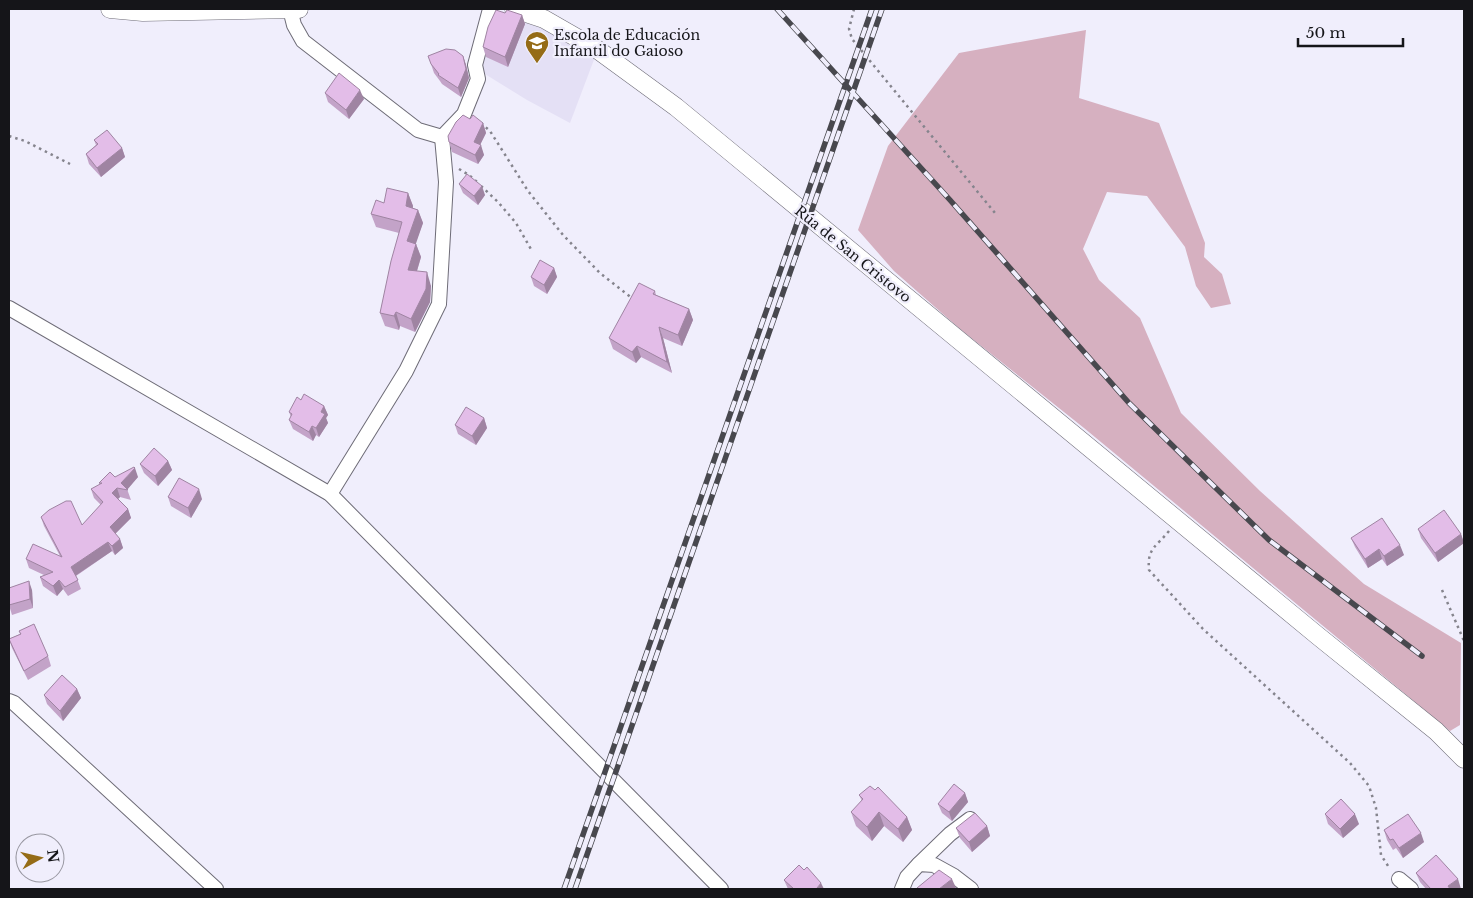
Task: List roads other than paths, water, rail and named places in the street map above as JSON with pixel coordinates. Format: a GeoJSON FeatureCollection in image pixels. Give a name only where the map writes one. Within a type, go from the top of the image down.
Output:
{"type":"FeatureCollection","features":[{"type":"Feature","properties":{"kind":"street"},"geometry":{"type":"LineString","coordinates":[[110,9],[143,12],[293,9],[294,25],[303,41],[418,130],[442,137]]}},
{"type":"Feature","properties":{"kind":"street"},"geometry":{"type":"LineString","coordinates":[[442,137],[464,114],[478,79],[475,65],[490,9]]}},
{"type":"Feature","properties":{"kind":"street","name":"Rúa de San Cristovo"},"geometry":{"type":"LineString","coordinates":[[514,9],[544,19],[598,50],[676,107],[1436,731],[1464,759]]}},
{"type":"Feature","properties":{"kind":"street"},"geometry":{"type":"LineString","coordinates":[[330,494],[406,371],[439,304],[446,182],[446,165],[442,137]]}},
{"type":"Feature","properties":{"kind":"street"},"geometry":{"type":"LineString","coordinates":[[9,308],[330,494],[713,886]]}},
{"type":"Feature","properties":{"kind":"street"},"geometry":{"type":"LineString","coordinates":[[9,701],[14,703],[216,889]]}},
{"type":"Feature","properties":{"kind":"street"},"geometry":{"type":"LineString","coordinates":[[902,889],[907,877],[919,864],[944,839],[970,819]]}},
{"type":"Feature","properties":{"kind":"street"},"geometry":{"type":"LineString","coordinates":[[919,864],[934,864],[971,889]]}},
{"type":"Feature","properties":{"kind":"street"},"geometry":{"type":"LineString","coordinates":[[1399,879],[1412,889]]}},
{"type":"Feature","properties":{"kind":"railway"},"geometry":{"type":"LineString","coordinates":[[777,9],[950,200],[1129,403],[1269,540],[1422,656]]}},
{"type":"Feature","properties":{"kind":"railway"},"geometry":{"type":"LineString","coordinates":[[564,889],[872,9]]}},
{"type":"Feature","properties":{"kind":"railway"},"geometry":{"type":"LineString","coordinates":[[575,889],[882,9]]}},
{"type":"Feature","properties":{"kind":"place","name":"Escola de Educación Infantil do Gaioso"},"geometry":{"type":"Point","coordinates":[537,64]}}]}
